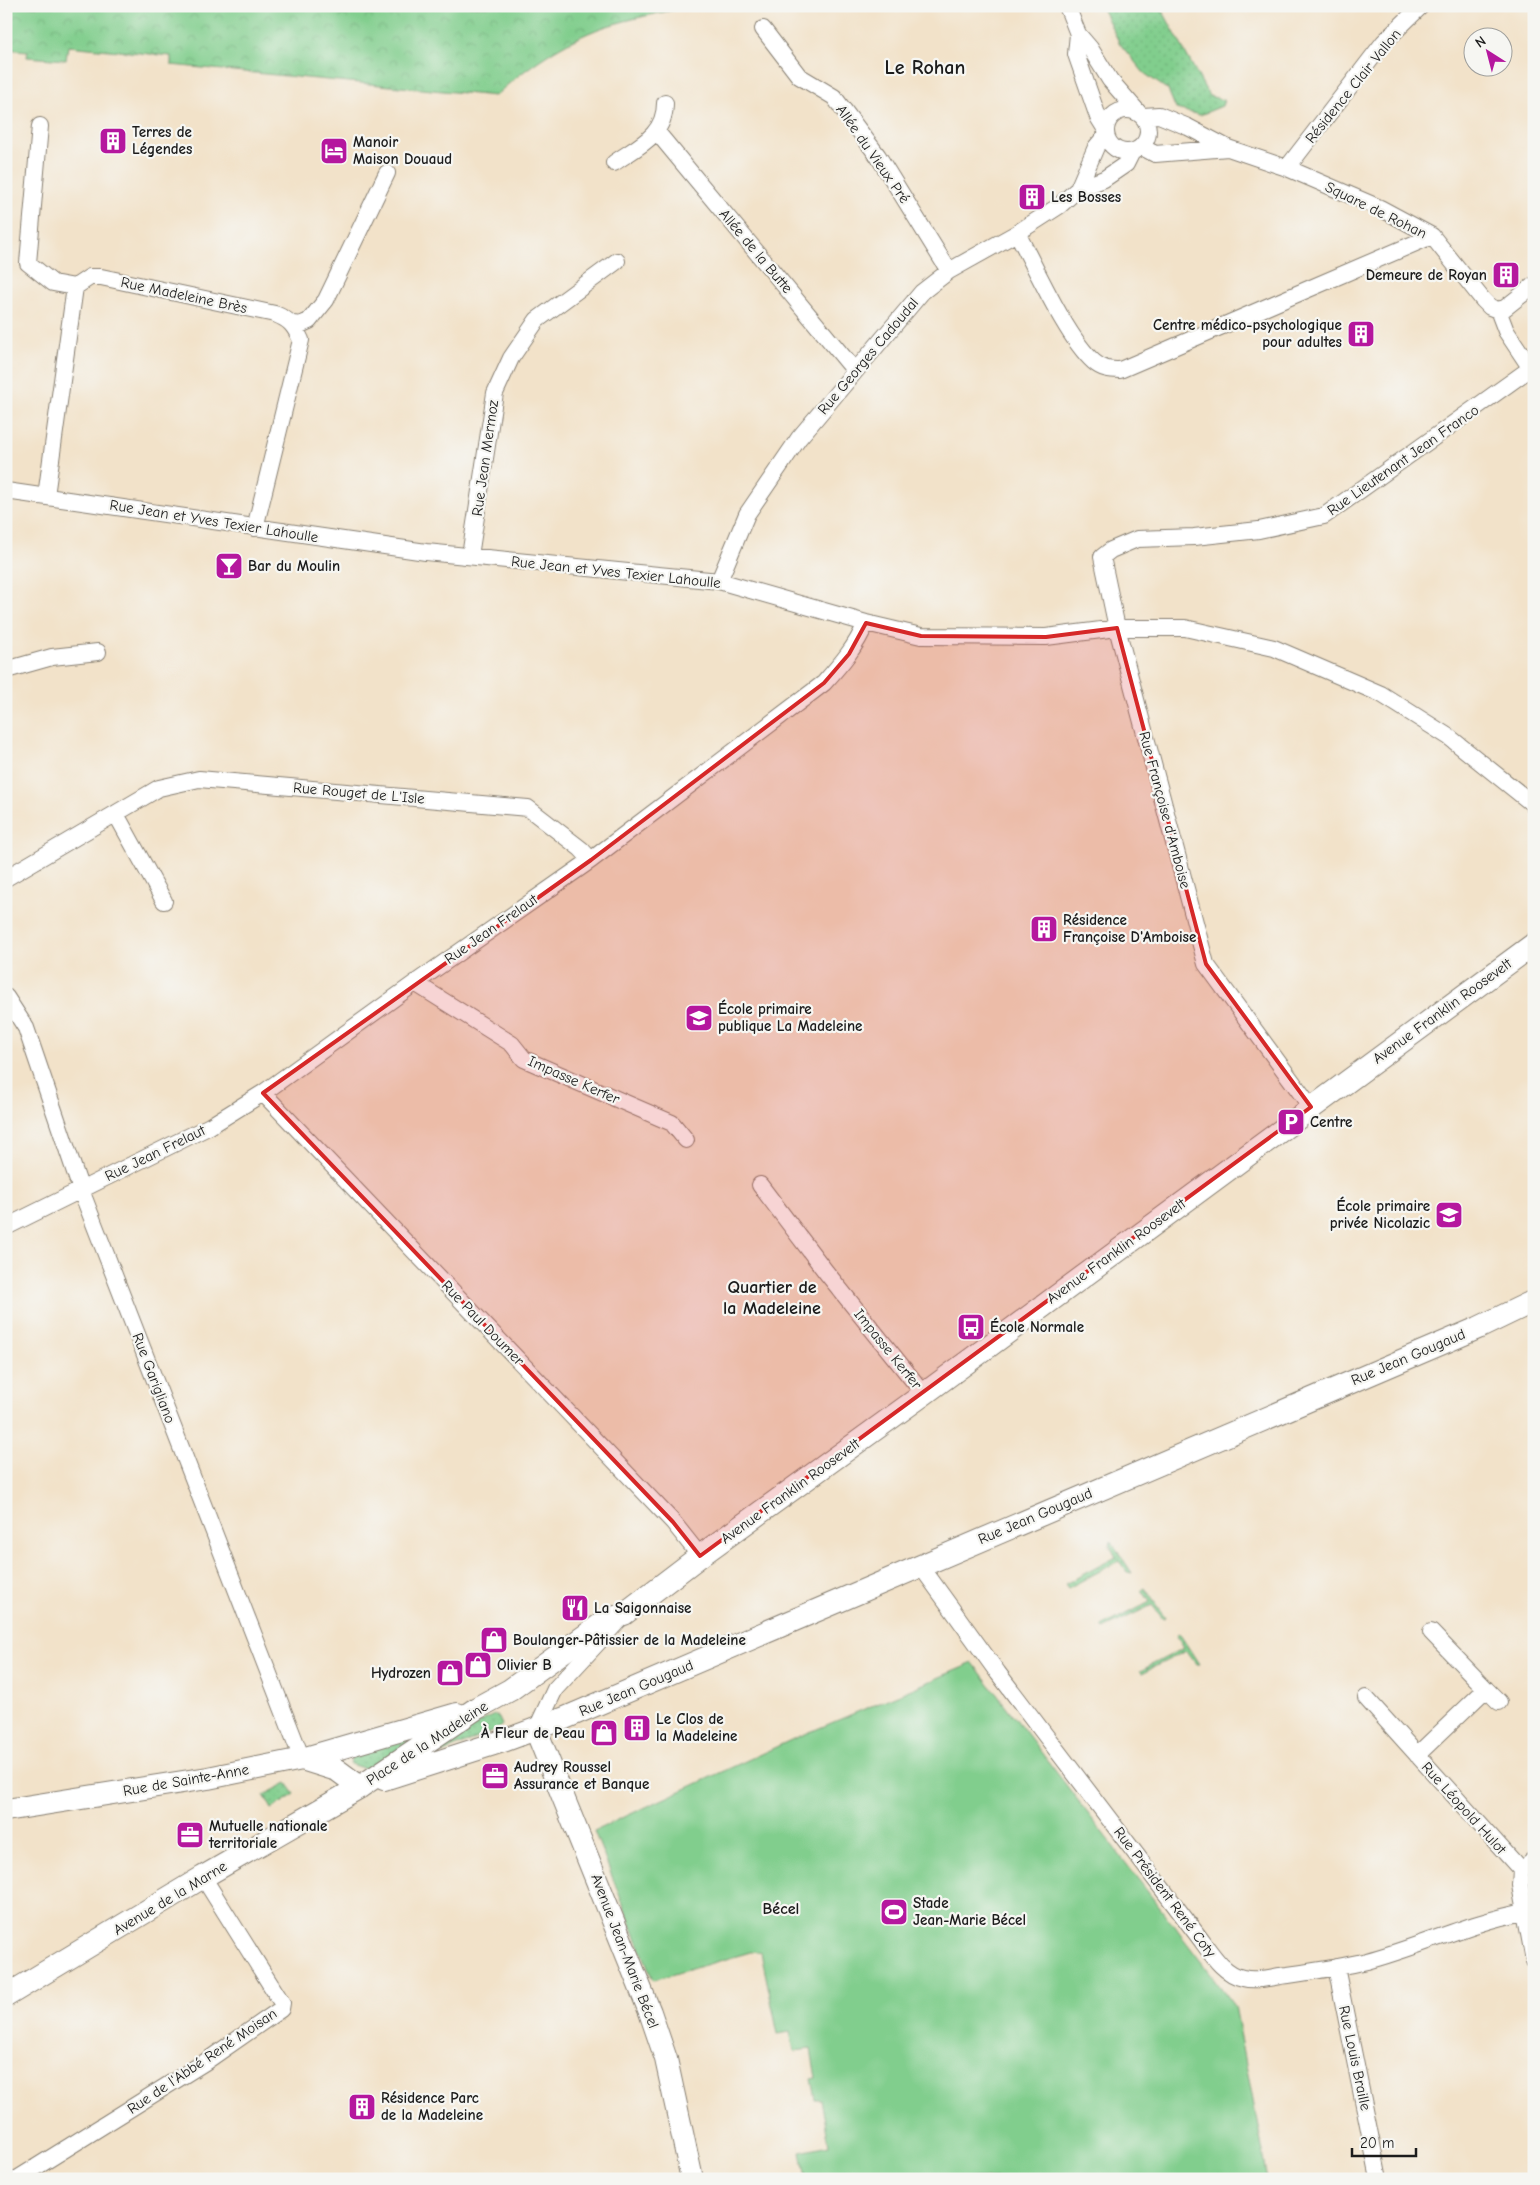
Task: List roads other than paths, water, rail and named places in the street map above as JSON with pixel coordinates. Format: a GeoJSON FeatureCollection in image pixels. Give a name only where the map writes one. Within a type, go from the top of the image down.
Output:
{"type":"FeatureCollection","features":[{"type":"Feature","properties":{"kind":"main road","name":"Avenue Franklin Roosevelt"},"geometry":{"type":"LineString","coordinates":[[624,1614],[700,1556],[924,1394],[1534,944]]}},
{"type":"Feature","properties":{"kind":"main road","name":"Rue Jean Gougaud"},"geometry":{"type":"LineString","coordinates":[[536,1730],[1486,1324],[1534,1301]]}},
{"type":"Feature","properties":{"kind":"main road","name":"Place de la Madeleine"},"geometry":{"type":"LineString","coordinates":[[360,1787],[477,1708],[510,1690],[607,1620],[624,1614]]}},
{"type":"Feature","properties":{"kind":"main road"},"geometry":{"type":"LineString","coordinates":[[302,1759],[477,1708]]}},
{"type":"Feature","properties":{"kind":"main road","name":"Place de la Madeleine"},"geometry":{"type":"LineString","coordinates":[[360,1787],[536,1730]]}},
{"type":"Feature","properties":{"kind":"main road","name":"Avenue Jean-Marie Bécel"},"geometry":{"type":"LineString","coordinates":[[536,1730],[650,2012],[666,2059],[692,2179]]}},
{"type":"Feature","properties":{"kind":"main road","name":"Rue de Sainte-Anne"},"geometry":{"type":"LineString","coordinates":[[6,1810],[208,1778],[302,1759],[338,1770],[360,1787]]}},
{"type":"Feature","properties":{"kind":"main road","name":"Avenue de la Marne"},"geometry":{"type":"LineString","coordinates":[[6,1996],[360,1787]]}},
{"type":"Feature","properties":{"kind":"street"},"geometry":{"type":"LineString","coordinates":[[1067,6],[1078,34],[1090,48],[1110,80],[1147,122],[1148,135],[1137,149],[1118,150],[1113,147],[1098,117],[1076,54],[1078,34]]}},
{"type":"Feature","properties":{"kind":"street","name":"Résidence Clair Vallon"},"geometry":{"type":"LineString","coordinates":[[1287,168],[1384,42],[1421,6]]}},
{"type":"Feature","properties":{"kind":"street","name":"Allée du Vieux Pré"},"geometry":{"type":"LineString","coordinates":[[763,29],[799,76],[834,98],[878,156],[949,271]]}},
{"type":"Feature","properties":{"kind":"street"},"geometry":{"type":"LineString","coordinates":[[614,163],[657,132],[665,117],[665,103]]}},
{"type":"Feature","properties":{"kind":"street"},"geometry":{"type":"LineString","coordinates":[[1106,132],[1108,123],[1117,112],[1124,110],[1140,114]]}},
{"type":"Feature","properties":{"kind":"street","name":"Square de Rohan"},"geometry":{"type":"LineString","coordinates":[[1140,114],[1159,115],[1188,127],[1228,148],[1287,168],[1380,208],[1432,236],[1483,300],[1498,310]]}},
{"type":"Feature","properties":{"kind":"street"},"geometry":{"type":"LineString","coordinates":[[40,126],[28,263],[53,284],[74,287],[46,496]]}},
{"type":"Feature","properties":{"kind":"street","name":"Allée de la Butte"},"geometry":{"type":"LineString","coordinates":[[657,132],[855,371]]}},
{"type":"Feature","properties":{"kind":"street","name":"Rue Georges Cadoudal"},"geometry":{"type":"LineString","coordinates":[[1078,189],[1096,147],[1106,132]]}},
{"type":"Feature","properties":{"kind":"street","name":"Square de Rohan"},"geometry":{"type":"LineString","coordinates":[[1137,149],[1155,154],[1228,148]]}},
{"type":"Feature","properties":{"kind":"street","name":"Rue Georges Cadoudal"},"geometry":{"type":"LineString","coordinates":[[719,581],[747,514],[799,438],[922,292],[949,271],[1017,233],[1059,206],[1078,189],[1104,179],[1126,164],[1137,149]]}},
{"type":"Feature","properties":{"kind":"street"},"geometry":{"type":"LineString","coordinates":[[293,324],[300,326],[309,321],[326,300],[387,173]]}},
{"type":"Feature","properties":{"kind":"street"},"geometry":{"type":"LineString","coordinates":[[1017,233],[1076,340],[1095,363],[1108,370],[1120,370],[1432,236]]}},
{"type":"Feature","properties":{"kind":"street","name":"Rue Jean Mermoz"},"geometry":{"type":"LineString","coordinates":[[470,556],[495,393],[511,358],[537,320],[617,261]]}},
{"type":"Feature","properties":{"kind":"street","name":"Rue Madeleine Brès"},"geometry":{"type":"LineString","coordinates":[[74,287],[82,280],[101,277],[275,314],[290,320],[293,324]]}},
{"type":"Feature","properties":{"kind":"street"},"geometry":{"type":"LineString","coordinates":[[1532,371],[1506,331],[1498,310],[1505,308],[1534,285]]}},
{"type":"Feature","properties":{"kind":"street"},"geometry":{"type":"LineString","coordinates":[[255,528],[300,340],[293,324]]}},
{"type":"Feature","properties":{"kind":"street","name":"Rue Lieutenant Jean Franco"},"geometry":{"type":"LineString","coordinates":[[1118,628],[1102,557],[1111,550],[1137,539],[1194,537],[1259,530],[1324,516],[1532,371]]}},
{"type":"Feature","properties":{"kind":"street","name":"Rue Jean et Yves Texier Lahoulle"},"geometry":{"type":"LineString","coordinates":[[6,491],[426,552],[719,581],[866,623],[921,636],[1046,637],[1118,628],[1185,628],[1274,648],[1380,694],[1448,737],[1534,806]]}},
{"type":"Feature","properties":{"kind":"street","name":"Rue Jean Frelaut"},"geometry":{"type":"LineString","coordinates":[[6,1227],[210,1126],[262,1093],[415,982],[591,860],[824,683],[859,641],[866,623]]}},
{"type":"Feature","properties":{"kind":"street","name":"Rue Françoise d'Amboise"},"geometry":{"type":"LineString","coordinates":[[1118,628],[1206,964],[1311,1107]]}},
{"type":"Feature","properties":{"kind":"street"},"geometry":{"type":"LineString","coordinates":[[6,670],[52,657],[98,652]]}},
{"type":"Feature","properties":{"kind":"street","name":"Rue Rouget de L'Isle"},"geometry":{"type":"LineString","coordinates":[[6,878],[159,788],[199,779],[528,808],[581,849],[591,860]]}},
{"type":"Feature","properties":{"kind":"street"},"geometry":{"type":"LineString","coordinates":[[116,814],[164,901]]}},
{"type":"Feature","properties":{"kind":"street","name":"Impasse Kerfer"},"geometry":{"type":"LineString","coordinates":[[415,982],[512,1044],[524,1059],[672,1122],[686,1140]]}},
{"type":"Feature","properties":{"kind":"street","name":"Rue Garigliano"},"geometry":{"type":"LineString","coordinates":[[6,997],[26,1028],[81,1190],[302,1759]]}},
{"type":"Feature","properties":{"kind":"street","name":"Rue Paul Doumer"},"geometry":{"type":"LineString","coordinates":[[262,1093],[678,1527],[700,1556]]}},
{"type":"Feature","properties":{"kind":"street","name":"Impasse Kerfer"},"geometry":{"type":"LineString","coordinates":[[760,1185],[826,1272],[924,1394]]}},
{"type":"Feature","properties":{"kind":"street","name":"Rue Président René Coty"},"geometry":{"type":"LineString","coordinates":[[920,1565],[1010,1688],[1225,1969],[1233,1975],[1250,1979],[1368,1961],[1478,1924],[1524,1912]]}},
{"type":"Feature","properties":{"kind":"street","name":"Avenue Franklin Roosevelt"},"geometry":{"type":"LineString","coordinates":[[536,1730],[555,1689],[624,1614]]}},
{"type":"Feature","properties":{"kind":"street"},"geometry":{"type":"LineString","coordinates":[[1431,1632],[1499,1702]]}},
{"type":"Feature","properties":{"kind":"street"},"geometry":{"type":"LineString","coordinates":[[1417,1755],[1486,1689]]}},
{"type":"Feature","properties":{"kind":"street","name":"Rue Léopold Hulot"},"geometry":{"type":"LineString","coordinates":[[1366,1698],[1520,1870]]}},
{"type":"Feature","properties":{"kind":"street"},"geometry":{"type":"LineString","coordinates":[[1534,1859],[1520,1870],[1524,1912],[1534,1961]]}},
{"type":"Feature","properties":{"kind":"street","name":"Rue de l'Abbé René Moisan"},"geometry":{"type":"LineString","coordinates":[[17,2179],[206,2062],[281,2009],[282,2003],[203,1878]]}},
{"type":"Feature","properties":{"kind":"street","name":"Rue Louis Braille"},"geometry":{"type":"LineString","coordinates":[[1336,1967],[1379,2179]]}},
{"type":"Feature","properties":{"kind":"place","name":"Terres de Légendes"},"geometry":{"type":"Point","coordinates":[113,141]}},
{"type":"Feature","properties":{"kind":"place","name":"Manoir Maison Douaud"},"geometry":{"type":"Point","coordinates":[334,151]}},
{"type":"Feature","properties":{"kind":"place","name":"Les Bosses"},"geometry":{"type":"Point","coordinates":[1032,197]}},
{"type":"Feature","properties":{"kind":"place","name":"Demeure de Royan"},"geometry":{"type":"Point","coordinates":[1506,275]}},
{"type":"Feature","properties":{"kind":"place","name":"Centre médico-psychologique pour adultes"},"geometry":{"type":"Point","coordinates":[1361,334]}},
{"type":"Feature","properties":{"kind":"place","name":"Bar du Moulin"},"geometry":{"type":"Point","coordinates":[229,566]}},
{"type":"Feature","properties":{"kind":"place","name":"Résidence Françoise D'Amboise"},"geometry":{"type":"Point","coordinates":[1044,929]}},
{"type":"Feature","properties":{"kind":"place","name":"École primaire publique La Madeleine"},"geometry":{"type":"Point","coordinates":[699,1018]}},
{"type":"Feature","properties":{"kind":"place","name":"Centre"},"geometry":{"type":"Point","coordinates":[1291,1122]}},
{"type":"Feature","properties":{"kind":"place","name":"École primaire privée Nicolazic"},"geometry":{"type":"Point","coordinates":[1449,1215]}},
{"type":"Feature","properties":{"kind":"place","name":"École Normale"},"geometry":{"type":"Point","coordinates":[971,1327]}},
{"type":"Feature","properties":{"kind":"place","name":"La Saigonnaise"},"geometry":{"type":"Point","coordinates":[575,1608]}},
{"type":"Feature","properties":{"kind":"place","name":"Boulanger-Pâtissier de la Madeleine"},"geometry":{"type":"Point","coordinates":[494,1640]}},
{"type":"Feature","properties":{"kind":"place","name":"Olivier B"},"geometry":{"type":"Point","coordinates":[478,1665]}},
{"type":"Feature","properties":{"kind":"place","name":"Hydrozen"},"geometry":{"type":"Point","coordinates":[450,1673]}},
{"type":"Feature","properties":{"kind":"place","name":"Le Clos de la Madeleine"},"geometry":{"type":"Point","coordinates":[637,1728]}},
{"type":"Feature","properties":{"kind":"place","name":"À Fleur de Peau"},"geometry":{"type":"Point","coordinates":[604,1733]}},
{"type":"Feature","properties":{"kind":"place","name":"Audrey Roussel Assurance et Banque"},"geometry":{"type":"Point","coordinates":[495,1776]}},
{"type":"Feature","properties":{"kind":"place","name":"Mutuelle nationale territoriale"},"geometry":{"type":"Point","coordinates":[190,1835]}},
{"type":"Feature","properties":{"kind":"place","name":"Stade Jean-Marie Bécel"},"geometry":{"type":"Point","coordinates":[894,1912]}},
{"type":"Feature","properties":{"kind":"place","name":"Résidence Parc de la Madeleine"},"geometry":{"type":"Point","coordinates":[362,2107]}},
{"type":"Feature","properties":{"kind":"district","name":"Le Rohan"},"geometry":{"type":"Point","coordinates":[925,67]}},
{"type":"Feature","properties":{"kind":"district","name":"Quartier de la Madeleine"},"geometry":{"type":"Point","coordinates":[772,1297]}},
{"type":"Feature","properties":{"kind":"district","name":"Bécel"},"geometry":{"type":"Point","coordinates":[781,1908]}}]}
